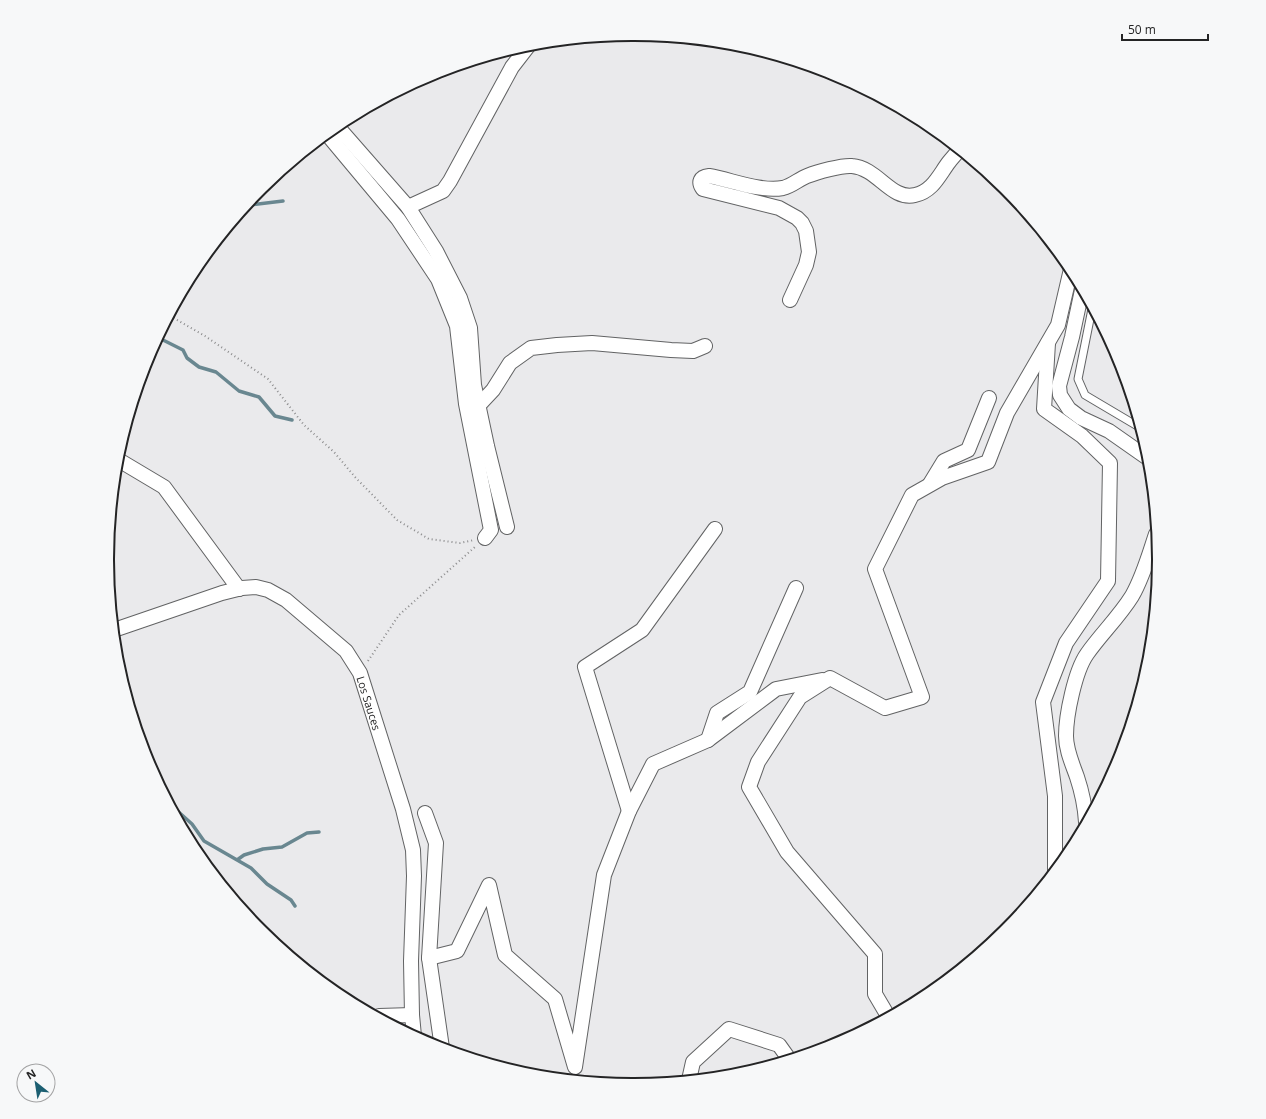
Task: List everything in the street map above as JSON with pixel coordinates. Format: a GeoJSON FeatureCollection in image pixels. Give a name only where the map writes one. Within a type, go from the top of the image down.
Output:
{"type":"FeatureCollection","features":[{"type":"Feature","properties":{"kind":"street"},"geometry":{"type":"LineString","coordinates":[[408,207],[442,191],[450,181],[512,67],[523,53]]}},
{"type":"Feature","properties":{"kind":"street"},"geometry":{"type":"LineString","coordinates":[[341,131],[408,207],[436,250],[460,298],[470,328],[474,385],[478,406],[507,527]]}},
{"type":"Feature","properties":{"kind":"street"},"geometry":{"type":"LineString","coordinates":[[331,138],[398,219],[438,279],[457,326],[466,404],[491,530],[485,538]]}},
{"type":"Feature","properties":{"kind":"street"},"geometry":{"type":"LineString","coordinates":[[790,300],[806,265],[809,252],[806,231],[802,224],[797,218],[779,208],[703,189],[700,185],[700,181],[704,176],[774,189],[785,188],[808,175],[852,166],[866,170],[879,178],[895,192],[904,196],[910,196],[918,194],[934,185],[949,161],[956,154]]}},
{"type":"Feature","properties":{"kind":"street"},"geometry":{"type":"LineString","coordinates":[[429,958],[456,950],[489,885],[505,955],[555,999],[574,1067],[604,875],[629,811],[653,764],[708,740],[776,688],[830,678],[885,708],[922,697],[875,570],[912,496],[942,478],[988,462],[1007,413],[1058,325],[1069,279]]}},
{"type":"Feature","properties":{"kind":"street"},"geometry":{"type":"LineString","coordinates":[[1080,297],[1059,386],[1060,395],[1069,409],[1081,418],[1109,431],[1141,453]]}},
{"type":"Feature","properties":{"kind":"street"},"geometry":{"type":"LineString","coordinates":[[1048,341],[1044,409],[1082,436],[1110,463],[1108,581],[1066,642],[1043,702],[1055,796],[1055,860]]}},
{"type":"Feature","properties":{"kind":"street"},"geometry":{"type":"LineString","coordinates":[[478,406],[492,390],[510,363],[531,348],[592,343],[693,351],[706,346]]}},
{"type":"Feature","properties":{"kind":"street"},"geometry":{"type":"LineString","coordinates":[[928,486],[944,461],[968,450],[989,398]]}},
{"type":"Feature","properties":{"kind":"street"},"geometry":{"type":"LineString","coordinates":[[123,463],[164,487],[239,589]]}},
{"type":"Feature","properties":{"kind":"street"},"geometry":{"type":"LineString","coordinates":[[629,811],[585,667],[642,630],[715,529]]}},
{"type":"Feature","properties":{"kind":"street"},"geometry":{"type":"LineString","coordinates":[[1085,813],[1082,794],[1067,746],[1066,727],[1071,697],[1081,665],[1086,655],[1132,596],[1151,547]]}},
{"type":"Feature","properties":{"kind":"street","name":"Los Sauces"},"geometry":{"type":"LineString","coordinates":[[119,628],[222,593],[256,587],[268,590],[286,600],[346,651],[360,673],[403,809],[413,850],[414,876],[411,962],[413,1029]]}},
{"type":"Feature","properties":{"kind":"street"},"geometry":{"type":"LineString","coordinates":[[708,740],[717,713],[750,692],[796,588]]}},
{"type":"Feature","properties":{"kind":"street"},"geometry":{"type":"LineString","coordinates":[[830,678],[800,697],[758,762],[749,787],[787,852],[876,954],[875,994],[886,1012]]}},
{"type":"Feature","properties":{"kind":"street"},"geometry":{"type":"LineString","coordinates":[[425,813],[436,843],[429,958],[441,1041]]}},
{"type":"Feature","properties":{"kind":"street"},"geometry":{"type":"LineString","coordinates":[[386,1016],[412,1014]]}},
{"type":"Feature","properties":{"kind":"street"},"geometry":{"type":"LineString","coordinates":[[690,1075],[693,1062],[729,1029],[780,1045],[786,1054]]}},
{"type":"Feature","properties":{"kind":"lane"},"geometry":{"type":"LineString","coordinates":[[1091,316],[1078,380],[1084,395],[1134,424]]}},
{"type":"Feature","properties":{"kind":"path"},"geometry":{"type":"LineString","coordinates":[[174,318],[205,336],[268,379],[304,425],[334,452],[355,477],[397,520],[429,539],[460,543],[485,538]]}},
{"type":"Feature","properties":{"kind":"path"},"geometry":{"type":"LineString","coordinates":[[360,673],[399,615],[485,538]]}},
{"type":"Feature","properties":{"kind":"waterway"},"geometry":{"type":"LineString","coordinates":[[256,204],[283,201]]}},
{"type":"Feature","properties":{"kind":"waterway"},"geometry":{"type":"LineString","coordinates":[[163,340],[183,350],[187,358],[199,367],[216,372],[239,391],[259,397],[275,416],[292,420]]}},
{"type":"Feature","properties":{"kind":"waterway"},"geometry":{"type":"LineString","coordinates":[[182,815],[192,824],[204,841],[251,868],[267,884],[291,900],[295,906]]}},
{"type":"Feature","properties":{"kind":"waterway"},"geometry":{"type":"LineString","coordinates":[[237,860],[244,855],[263,849],[282,847],[307,833],[319,832]]}}]}
